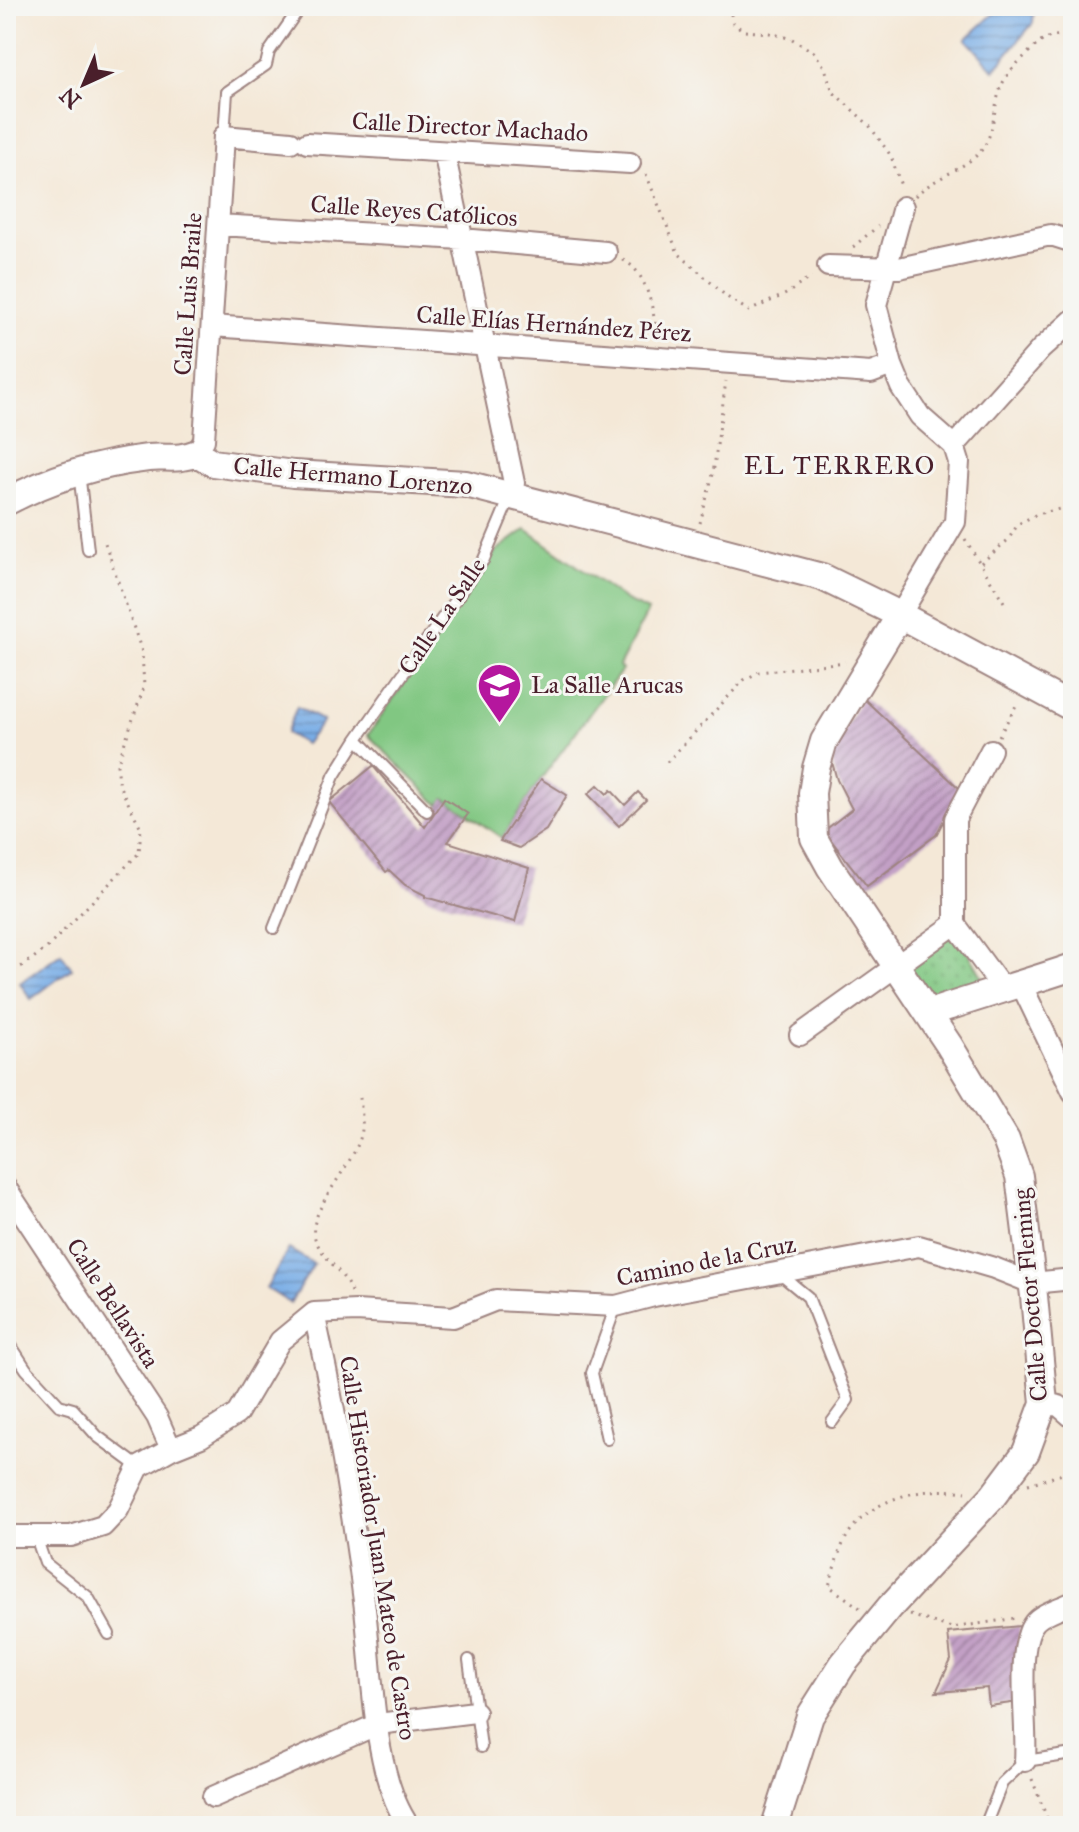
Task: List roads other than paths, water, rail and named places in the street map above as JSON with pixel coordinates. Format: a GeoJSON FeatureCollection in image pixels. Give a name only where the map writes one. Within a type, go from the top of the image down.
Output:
{"type":"FeatureCollection","features":[{"type":"Feature","properties":{"kind":"street","name":"Calle Director Machado"},"geometry":{"type":"LineString","coordinates":[[224,136],[630,163]]}},
{"type":"Feature","properties":{"kind":"street","name":"Calle Luis Braile"},"geometry":{"type":"LineString","coordinates":[[197,453],[204,440],[224,136]]}},
{"type":"Feature","properties":{"kind":"street"},"geometry":{"type":"LineString","coordinates":[[444,152],[514,483],[511,495],[822,577],[900,615],[1073,708]]}},
{"type":"Feature","properties":{"kind":"street"},"geometry":{"type":"LineString","coordinates":[[900,615],[955,522],[959,462],[954,446],[920,416],[901,387],[876,305],[903,207]]}},
{"type":"Feature","properties":{"kind":"street","name":"Calle Reyes Católicos"},"geometry":{"type":"LineString","coordinates":[[219,225],[462,239],[606,252]]}},
{"type":"Feature","properties":{"kind":"street"},"geometry":{"type":"LineString","coordinates":[[828,266],[899,268],[1051,235],[1073,242]]}},
{"type":"Feature","properties":{"kind":"street"},"geometry":{"type":"LineString","coordinates":[[954,446],[1041,349],[1073,320]]}},
{"type":"Feature","properties":{"kind":"street","name":"Calle Elías Hernández Pérez"},"geometry":{"type":"LineString","coordinates":[[212,326],[871,373],[892,365]]}},
{"type":"Feature","properties":{"kind":"street"},"geometry":{"type":"LineString","coordinates":[[9,497],[78,470],[151,457],[181,459],[197,453]]}},
{"type":"Feature","properties":{"kind":"street","name":"Calle Hermano Lorenzo"},"geometry":{"type":"LineString","coordinates":[[197,453],[213,463],[231,466],[293,474],[466,484],[511,495]]}},
{"type":"Feature","properties":{"kind":"street","name":"Calle Doctor Fleming"},"geometry":{"type":"LineString","coordinates":[[775,1826],[810,1716],[843,1664],[884,1614],[997,1490],[1026,1452],[1044,1403],[1019,1176],[1006,1140],[929,1013],[830,867],[814,838],[812,793],[824,741],[900,615]]}},
{"type":"Feature","properties":{"kind":"street"},"geometry":{"type":"LineString","coordinates":[[991,750],[955,819],[955,924],[1011,986],[1073,1092]]}},
{"type":"Feature","properties":{"kind":"street"},"geometry":{"type":"LineString","coordinates":[[800,1035],[955,924]]}},
{"type":"Feature","properties":{"kind":"street"},"geometry":{"type":"LineString","coordinates":[[929,1013],[1073,967]]}},
{"type":"Feature","properties":{"kind":"street","name":"Calle Bellavista"},"geometry":{"type":"LineString","coordinates":[[6,1188],[157,1417],[171,1449]]}},
{"type":"Feature","properties":{"kind":"street","name":"Camino de la Cruz"},"geometry":{"type":"LineString","coordinates":[[314,1313],[356,1311],[453,1317],[496,1300],[616,1306],[654,1296],[919,1246],[994,1268],[1032,1283]]}},
{"type":"Feature","properties":{"kind":"street"},"geometry":{"type":"LineString","coordinates":[[1032,1283],[1073,1279]]}},
{"type":"Feature","properties":{"kind":"street"},"geometry":{"type":"LineString","coordinates":[[6,1536],[71,1536],[103,1526],[118,1510],[139,1467],[201,1437],[237,1414],[280,1341],[314,1313]]}},
{"type":"Feature","properties":{"kind":"street","name":"Calle Historiador Juan Mateo de Castro"},"geometry":{"type":"LineString","coordinates":[[314,1313],[329,1381],[364,1600],[389,1790],[409,1826]]}},
{"type":"Feature","properties":{"kind":"street"},"geometry":{"type":"LineString","coordinates":[[1044,1403],[1059,1406],[1073,1418]]}},
{"type":"Feature","properties":{"kind":"street"},"geometry":{"type":"LineString","coordinates":[[1025,1761],[1027,1733],[1023,1664],[1028,1635],[1035,1620],[1073,1602]]}},
{"type":"Feature","properties":{"kind":"street"},"geometry":{"type":"LineString","coordinates":[[213,1797],[378,1724],[475,1712]]}},
{"type":"Feature","properties":{"kind":"lane"},"geometry":{"type":"LineString","coordinates":[[224,136],[227,92],[266,65],[269,52],[301,6]]}},
{"type":"Feature","properties":{"kind":"lane"},"geometry":{"type":"LineString","coordinates":[[78,470],[88,550]]}},
{"type":"Feature","properties":{"kind":"lane","name":"Calle La Salle"},"geometry":{"type":"LineString","coordinates":[[274,928],[334,776],[484,559],[511,495]]}},
{"type":"Feature","properties":{"kind":"lane"},"geometry":{"type":"LineString","coordinates":[[357,739],[427,811]]}},
{"type":"Feature","properties":{"kind":"lane"},"geometry":{"type":"LineString","coordinates":[[779,1273],[808,1297],[848,1400],[832,1422]]}},
{"type":"Feature","properties":{"kind":"lane"},"geometry":{"type":"LineString","coordinates":[[607,1439],[592,1373],[616,1306]]}},
{"type":"Feature","properties":{"kind":"lane"},"geometry":{"type":"LineString","coordinates":[[6,1338],[26,1369],[59,1405],[73,1409],[97,1436],[139,1467]]}},
{"type":"Feature","properties":{"kind":"lane"},"geometry":{"type":"LineString","coordinates":[[35,1535],[45,1563],[88,1597],[109,1634]]}},
{"type":"Feature","properties":{"kind":"lane"},"geometry":{"type":"LineString","coordinates":[[469,1660],[481,1747]]}},
{"type":"Feature","properties":{"kind":"lane"},"geometry":{"type":"LineString","coordinates":[[985,1826],[1002,1783],[1025,1761],[1073,1754]]}},
{"type":"Feature","properties":{"kind":"water"},"geometry":{"type":"Polygon","coordinates":[[[1002,6],[1034,6],[1033,23],[994,70],[966,39],[1002,6]]]}},
{"type":"Feature","properties":{"kind":"water"},"geometry":{"type":"Polygon","coordinates":[[[297,707],[323,721],[305,744],[286,733],[297,707]]]}},
{"type":"Feature","properties":{"kind":"water"},"geometry":{"type":"Polygon","coordinates":[[[61,953],[72,968],[31,999],[20,983],[61,953]]]}},
{"type":"Feature","properties":{"kind":"water"},"geometry":{"type":"Polygon","coordinates":[[[289,1249],[314,1264],[290,1303],[266,1288],[289,1249]]]}},
{"type":"Feature","properties":{"kind":"place","name":"La Salle Arucas"},"geometry":{"type":"Point","coordinates":[500,724]}},
{"type":"Feature","properties":{"kind":"district","name":"EL TERRERO"},"geometry":{"type":"Point","coordinates":[840,465]}}]}
